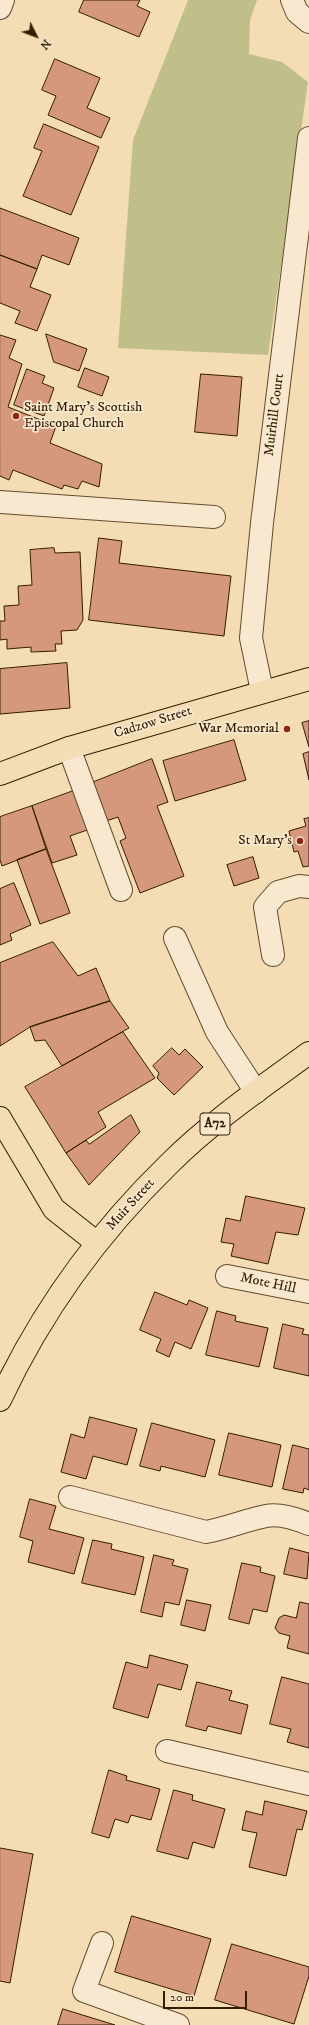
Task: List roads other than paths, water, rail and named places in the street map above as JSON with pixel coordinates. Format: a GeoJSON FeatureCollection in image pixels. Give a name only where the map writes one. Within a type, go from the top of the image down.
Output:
{"type":"FeatureCollection","features":[{"type":"Feature","properties":{"kind":"main road","name":"Cadzow Street"},"geometry":{"type":"LineString","coordinates":[[0,774],[69,748],[309,678]]}},
{"type":"Feature","properties":{"kind":"main road","name":"Muir Street"},"geometry":{"type":"LineString","coordinates":[[1,1396],[19,1361],[56,1298],[97,1243],[169,1164],[256,1092],[309,1053]]}},
{"type":"Feature","properties":{"kind":"main road"},"geometry":{"type":"LineString","coordinates":[[0,1118],[54,1209],[97,1243]]}},
{"type":"Feature","properties":{"kind":"street"},"geometry":{"type":"LineString","coordinates":[[0,8],[4,0]]}},
{"type":"Feature","properties":{"kind":"street"},"geometry":{"type":"LineString","coordinates":[[292,0],[297,12],[309,22]]}},
{"type":"Feature","properties":{"kind":"street","name":"Muirhill Court"},"geometry":{"type":"LineString","coordinates":[[262,691],[251,638],[263,515],[309,138]]}},
{"type":"Feature","properties":{"kind":"street"},"geometry":{"type":"LineString","coordinates":[[0,502],[214,517]]}},
{"type":"Feature","properties":{"kind":"street"},"geometry":{"type":"LineString","coordinates":[[69,748],[121,890]]}},
{"type":"Feature","properties":{"kind":"street"},"geometry":{"type":"LineString","coordinates":[[272,955],[265,907],[278,892],[299,886],[309,887]]}},
{"type":"Feature","properties":{"kind":"street"},"geometry":{"type":"LineString","coordinates":[[175,938],[217,1032],[256,1092]]}},
{"type":"Feature","properties":{"kind":"street","name":"Mote Hill"},"geometry":{"type":"LineString","coordinates":[[227,1276],[309,1292]]}},
{"type":"Feature","properties":{"kind":"street"},"geometry":{"type":"LineString","coordinates":[[70,1497],[206,1532],[228,1528],[268,1515],[297,1519],[309,1524]]}},
{"type":"Feature","properties":{"kind":"street"},"geometry":{"type":"LineString","coordinates":[[167,1751],[309,1784]]}},
{"type":"Feature","properties":{"kind":"street"},"geometry":{"type":"LineString","coordinates":[[102,1943],[84,1991],[178,2025]]}},
{"type":"Feature","properties":{"kind":"place","name":"Saint Mary's Scottish Episcopal Church"},"geometry":{"type":"Point","coordinates":[16,416]}},
{"type":"Feature","properties":{"kind":"place","name":"War Memorial"},"geometry":{"type":"Point","coordinates":[287,729]}},
{"type":"Feature","properties":{"kind":"place","name":"St Mary's"},"geometry":{"type":"Point","coordinates":[300,841]}}]}
